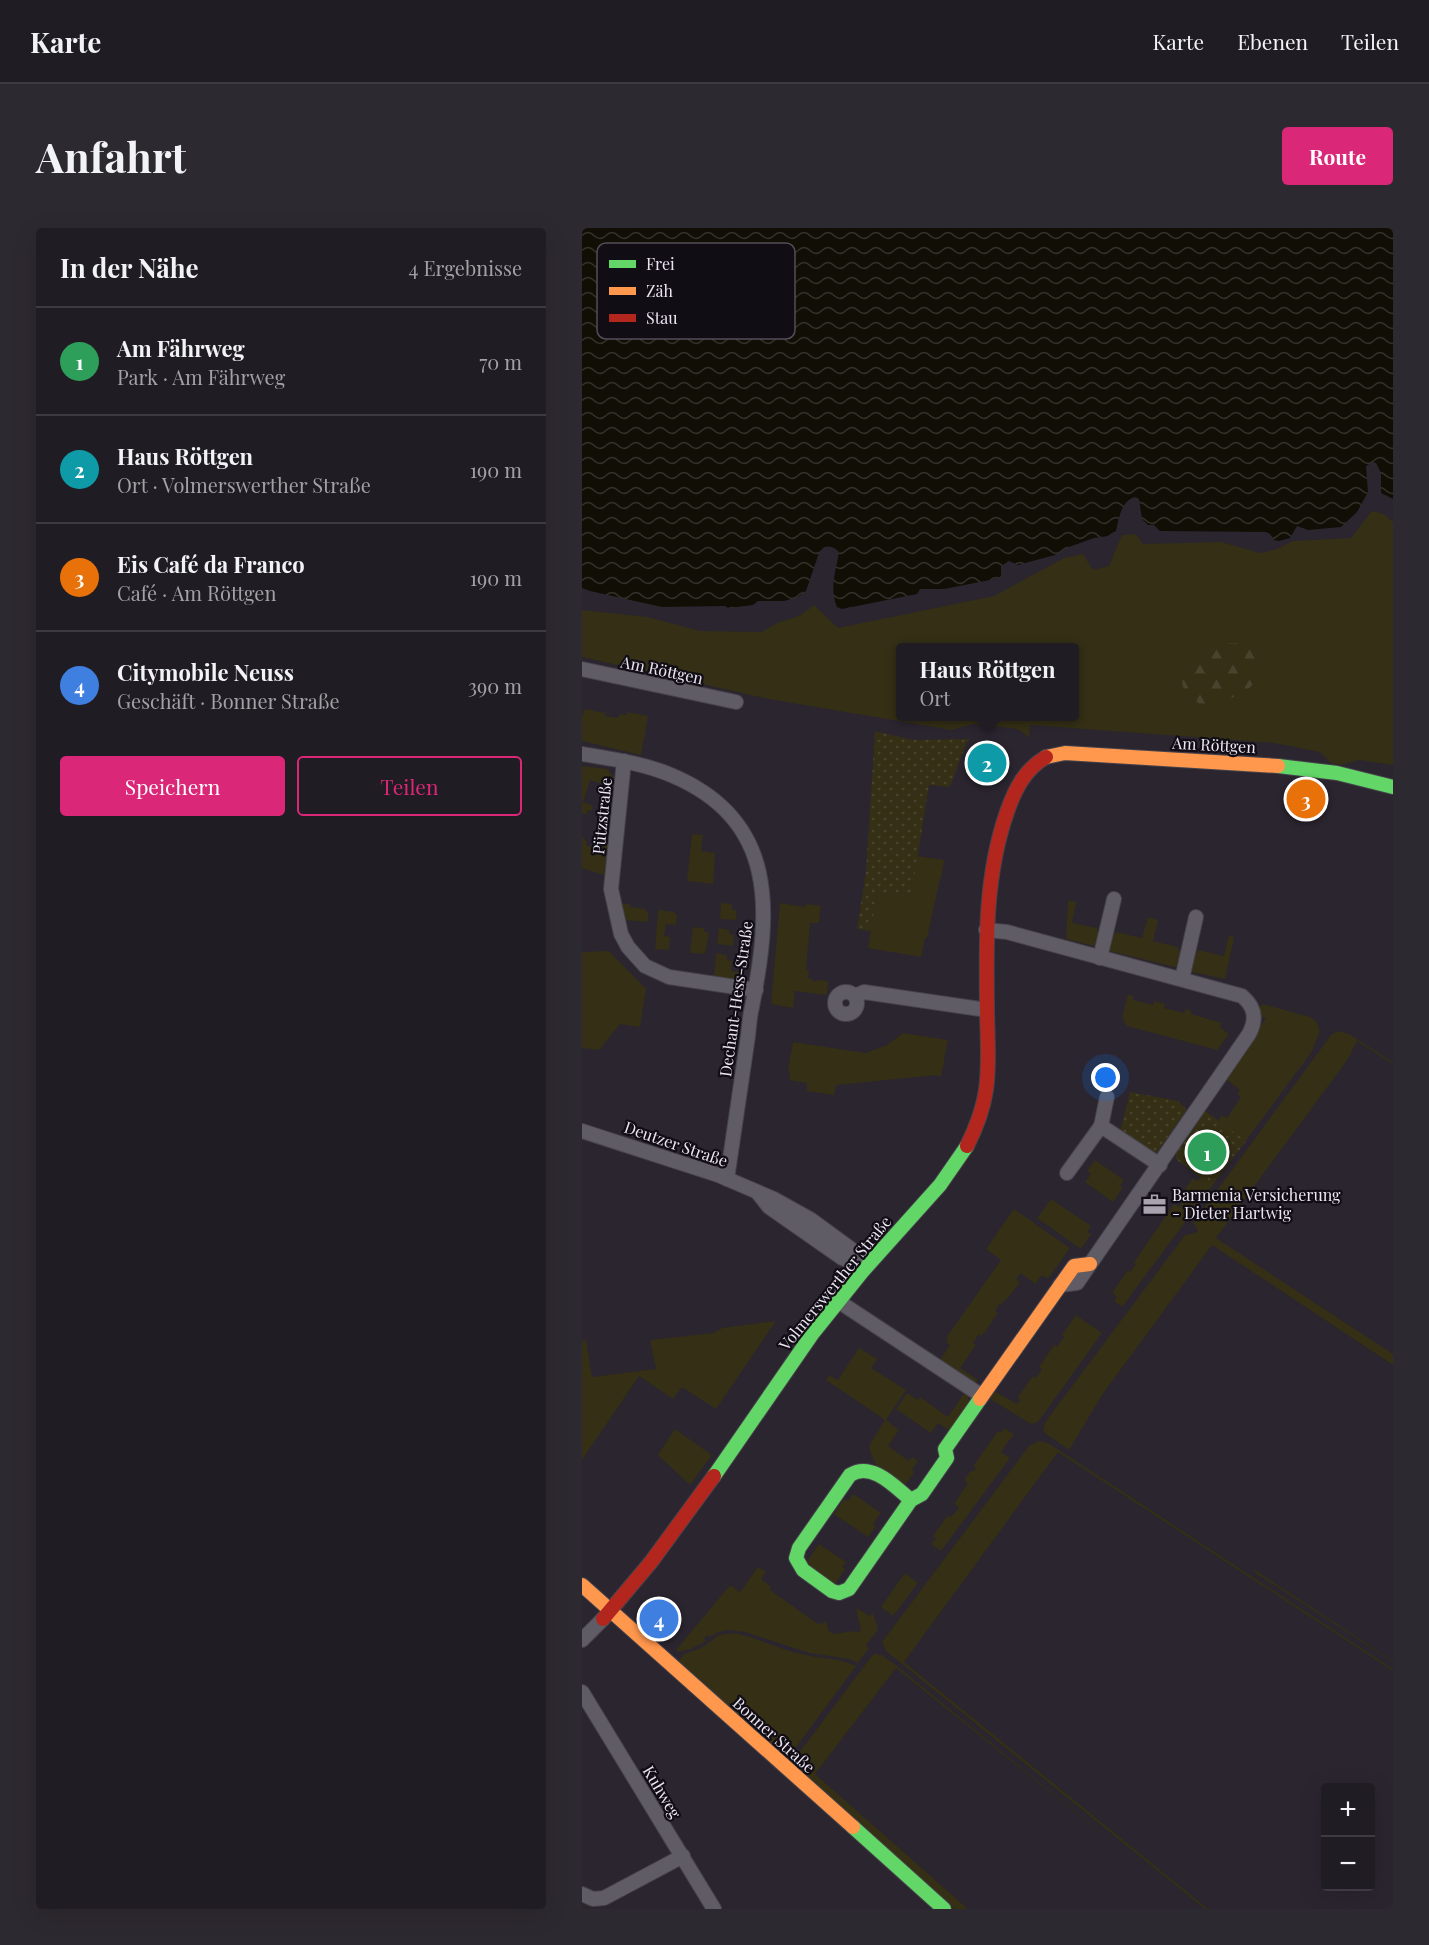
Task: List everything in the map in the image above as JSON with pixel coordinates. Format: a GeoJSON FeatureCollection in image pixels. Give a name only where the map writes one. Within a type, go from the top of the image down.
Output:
{"type":"FeatureCollection","features":[{"type":"Feature","properties":{"kind":"street","name":"Am Röttgen"},"geometry":{"type":"LineString","coordinates":[[582,669],[736,702]]}},
{"type":"Feature","properties":{"kind":"street","name":"Am Röttgen"},"geometry":{"type":"LineString","coordinates":[[1034,765],[1048,755],[1065,753],[1282,765],[1337,772],[1393,787]]}},
{"type":"Feature","properties":{"kind":"street","name":"Dechant-Hess-Straße"},"geometry":{"type":"LineString","coordinates":[[582,754],[624,761],[669,774],[701,791],[728,813],[748,841],[759,868],[763,893],[763,935],[727,1179]]}},
{"type":"Feature","properties":{"kind":"street","name":"Pützstraße"},"geometry":{"type":"LineString","coordinates":[[624,761],[611,889],[621,934],[628,947],[645,966],[669,977],[756,990]]}},
{"type":"Feature","properties":{"kind":"street","name":"Volmerswerther Straße"},"geometry":{"type":"LineString","coordinates":[[582,1640],[635,1584],[668,1542],[714,1479],[801,1348],[838,1301],[938,1187],[973,1133],[986,1093],[987,891],[999,834],[1017,787],[1034,765]]}},
{"type":"Feature","properties":{"kind":"street"},"geometry":{"type":"LineString","coordinates":[[1100,958],[1114,899]]}},
{"type":"Feature","properties":{"kind":"street"},"geometry":{"type":"LineString","coordinates":[[1182,980],[1196,917]]}},
{"type":"Feature","properties":{"kind":"street"},"geometry":{"type":"LineString","coordinates":[[911,1500],[873,1472],[864,1468],[856,1470],[850,1475],[799,1548],[796,1558],[800,1566],[832,1591],[840,1593],[847,1590],[911,1500],[922,1494],[947,1458],[945,1449],[1074,1266],[1090,1264],[1249,1034],[1254,1020],[1251,1005],[1242,996],[1007,932],[986,930]]}},
{"type":"Feature","properties":{"kind":"street"},"geometry":{"type":"LineString","coordinates":[[855,996],[864,992],[987,1010]]}},
{"type":"Feature","properties":{"kind":"street"},"geometry":{"type":"LineString","coordinates":[[1067,1173],[1101,1125],[1107,1097]]}},
{"type":"Feature","properties":{"kind":"street"},"geometry":{"type":"LineString","coordinates":[[1101,1125],[1160,1165]]}},
{"type":"Feature","properties":{"kind":"street","name":"Deutzer Straße"},"geometry":{"type":"LineString","coordinates":[[582,1131],[663,1156],[758,1193],[769,1207],[842,1258],[867,1267]]}},
{"type":"Feature","properties":{"kind":"street"},"geometry":{"type":"LineString","coordinates":[[838,1301],[982,1396]]}},
{"type":"Feature","properties":{"kind":"street","name":"Bonner Straße"},"geometry":{"type":"LineString","coordinates":[[582,1585],[607,1615],[944,1909]]}},
{"type":"Feature","properties":{"kind":"street","name":"Kuhweg"},"geometry":{"type":"LineString","coordinates":[[582,1692],[714,1909]]}},
{"type":"Feature","properties":{"kind":"street"},"geometry":{"type":"LineString","coordinates":[[582,1894],[593,1899],[604,1898],[683,1856]]}},
{"type":"Feature","properties":{"kind":"green space"},"geometry":{"type":"Polygon","coordinates":[[[1372,511],[1384,514],[1393,522],[1393,765],[1359,760],[1341,765],[1331,763],[1320,752],[1274,743],[1030,725],[1029,738],[1018,729],[974,724],[951,730],[898,721],[1079,721],[1079,643],[896,643],[896,721],[769,699],[582,657],[582,610],[647,617],[700,631],[762,632],[777,623],[799,616],[814,605],[838,628],[994,596],[1064,558],[1083,554],[1093,570],[1109,566],[1122,535],[1136,534],[1143,544],[1221,542],[1260,553],[1277,549],[1293,541],[1351,538],[1372,511]]]}},
{"type":"Feature","properties":{"kind":"green space"},"geometry":{"type":"Polygon","coordinates":[[[1220,643],[1252,643],[1263,646],[1267,655],[1256,681],[1243,693],[1217,703],[1201,706],[1183,687],[1181,677],[1200,650],[1220,643]]]}},
{"type":"Feature","properties":{"kind":"green space"},"geometry":{"type":"Polygon","coordinates":[[[585,709],[618,718],[619,714],[627,715],[627,712],[648,716],[641,755],[582,741],[582,716],[585,709]]]}},
{"type":"Feature","properties":{"kind":"green space"},"geometry":{"type":"Polygon","coordinates":[[[875,731],[913,740],[970,739],[950,787],[929,785],[911,897],[877,892],[871,931],[857,929],[866,871],[875,731]]]}},
{"type":"Feature","properties":{"kind":"green space"},"geometry":{"type":"Polygon","coordinates":[[[582,766],[607,769],[614,777],[611,787],[590,780],[583,802],[593,806],[592,811],[588,810],[586,815],[582,813],[582,766]]]}},
{"type":"Feature","properties":{"kind":"green space"},"geometry":{"type":"Polygon","coordinates":[[[605,833],[611,835],[607,876],[582,868],[582,837],[587,842],[586,845],[598,850],[605,833]]]}},
{"type":"Feature","properties":{"kind":"green space"},"geometry":{"type":"Polygon","coordinates":[[[692,834],[703,835],[701,851],[715,853],[713,884],[687,881],[692,834]]]}},
{"type":"Feature","properties":{"kind":"green space"},"geometry":{"type":"Polygon","coordinates":[[[917,856],[944,860],[921,957],[868,948],[877,892],[917,856]]]}},
{"type":"Feature","properties":{"kind":"green space"},"geometry":{"type":"Polygon","coordinates":[[[1068,900],[1076,902],[1072,923],[1097,928],[1097,931],[1103,932],[1099,947],[1066,939],[1068,900]]]}},
{"type":"Feature","properties":{"kind":"green space"},"geometry":{"type":"Polygon","coordinates":[[[721,903],[732,904],[732,910],[737,910],[736,920],[720,919],[721,903]]]}},
{"type":"Feature","properties":{"kind":"green space"},"geometry":{"type":"Polygon","coordinates":[[[780,903],[805,907],[806,904],[821,906],[819,923],[810,923],[806,970],[809,971],[808,978],[814,982],[828,981],[827,995],[795,991],[793,1008],[771,1004],[780,903]]]}},
{"type":"Feature","properties":{"kind":"green space"},"geometry":{"type":"Polygon","coordinates":[[[622,904],[645,909],[648,913],[648,922],[624,920],[622,904]]]}},
{"type":"Feature","properties":{"kind":"green space"},"geometry":{"type":"Polygon","coordinates":[[[658,910],[674,912],[677,916],[676,925],[666,924],[664,936],[670,937],[669,950],[655,949],[658,910]]]}},
{"type":"Feature","properties":{"kind":"green space"},"geometry":{"type":"Polygon","coordinates":[[[1148,917],[1158,920],[1153,941],[1178,947],[1178,950],[1183,951],[1179,968],[1105,950],[1110,933],[1115,934],[1116,932],[1142,938],[1148,917]]]}},
{"type":"Feature","properties":{"kind":"green space"},"geometry":{"type":"Polygon","coordinates":[[[693,927],[704,928],[704,932],[709,932],[705,954],[690,953],[693,927]]]}},
{"type":"Feature","properties":{"kind":"green space"},"geometry":{"type":"Polygon","coordinates":[[[719,928],[730,930],[729,934],[734,935],[733,946],[717,944],[719,928]]]}},
{"type":"Feature","properties":{"kind":"green space"},"geometry":{"type":"Polygon","coordinates":[[[1229,935],[1234,937],[1225,979],[1187,971],[1192,952],[1198,953],[1198,950],[1224,956],[1229,935]]]}},
{"type":"Feature","properties":{"kind":"green space"},"geometry":{"type":"Polygon","coordinates":[[[609,951],[646,989],[640,1027],[620,1024],[599,1050],[582,1048],[582,952],[609,951]]]}},
{"type":"Feature","properties":{"kind":"green space"},"geometry":{"type":"Polygon","coordinates":[[[716,953],[727,955],[727,960],[732,961],[731,971],[740,972],[734,980],[714,978],[716,953]]]}},
{"type":"Feature","properties":{"kind":"green space"},"geometry":{"type":"Polygon","coordinates":[[[1128,994],[1133,996],[1133,1000],[1153,1005],[1154,1001],[1165,1004],[1164,1008],[1184,1013],[1186,1009],[1191,1011],[1191,1014],[1222,1023],[1220,1027],[1229,1034],[1217,1050],[1127,1026],[1122,1018],[1128,994]]]}},
{"type":"Feature","properties":{"kind":"green space"},"geometry":{"type":"Polygon","coordinates":[[[1263,1004],[1310,1017],[1316,1021],[1320,1031],[1311,1053],[1122,1307],[1114,1301],[1117,1297],[1112,1293],[1128,1270],[1130,1272],[1136,1264],[1134,1262],[1174,1204],[1179,1207],[1182,1202],[1178,1199],[1193,1178],[1197,1181],[1200,1178],[1220,1123],[1219,1119],[1222,1115],[1227,1118],[1241,1097],[1237,1094],[1240,1090],[1225,1078],[1266,1018],[1258,1016],[1257,1009],[1263,1004]]]}},
{"type":"Feature","properties":{"kind":"green space"},"geometry":{"type":"Polygon","coordinates":[[[1338,1031],[1349,1034],[1393,1064],[1357,1041],[1348,1059],[1216,1238],[1393,1354],[1393,1365],[1212,1245],[1102,1395],[1069,1450],[1046,1434],[1043,1430],[1046,1421],[1185,1235],[1196,1233],[1198,1230],[1193,1223],[1331,1035],[1338,1031]]]}},
{"type":"Feature","properties":{"kind":"green space"},"geometry":{"type":"Polygon","coordinates":[[[903,1033],[948,1040],[941,1077],[937,1075],[836,1085],[834,1095],[807,1091],[807,1083],[789,1080],[790,1072],[788,1071],[793,1042],[866,1053],[887,1045],[903,1033]]]}},
{"type":"Feature","properties":{"kind":"green space"},"geometry":{"type":"Polygon","coordinates":[[[1130,1092],[1178,1101],[1187,1110],[1155,1155],[1120,1132],[1130,1092]]]}},
{"type":"Feature","properties":{"kind":"green space"},"geometry":{"type":"Polygon","coordinates":[[[1203,1109],[1246,1141],[1211,1186],[1176,1159],[1176,1145],[1203,1109]]]}},
{"type":"Feature","properties":{"kind":"green space"},"geometry":{"type":"Polygon","coordinates":[[[1095,1160],[1124,1180],[1120,1186],[1123,1187],[1113,1202],[1085,1182],[1091,1174],[1087,1171],[1095,1160]]]}},
{"type":"Feature","properties":{"kind":"green space"},"geometry":{"type":"Polygon","coordinates":[[[1051,1199],[1091,1226],[1087,1232],[1091,1234],[1081,1249],[1037,1218],[1051,1199]]]}},
{"type":"Feature","properties":{"kind":"green space"},"geometry":{"type":"Polygon","coordinates":[[[1014,1209],[1070,1248],[1048,1279],[1042,1275],[1035,1284],[1021,1273],[1016,1279],[1020,1282],[1008,1298],[1002,1304],[1000,1303],[995,1311],[998,1313],[982,1336],[979,1334],[973,1343],[976,1345],[960,1368],[978,1380],[974,1384],[940,1360],[950,1345],[946,1342],[948,1339],[946,1338],[1001,1260],[986,1249],[1014,1209]]]}},
{"type":"Feature","properties":{"kind":"green space"},"geometry":{"type":"Polygon","coordinates":[[[1076,1315],[1102,1333],[1038,1422],[1031,1424],[987,1397],[989,1392],[996,1392],[1017,1404],[1020,1400],[1017,1398],[1033,1376],[1036,1378],[1042,1369],[1039,1367],[1054,1345],[1057,1347],[1064,1337],[1062,1335],[1076,1315]]]}},
{"type":"Feature","properties":{"kind":"green space"},"geometry":{"type":"Polygon","coordinates":[[[776,1321],[716,1409],[682,1387],[673,1399],[639,1376],[582,1460],[582,1341],[586,1340],[592,1377],[656,1369],[650,1340],[714,1333],[722,1328],[776,1321]]]}},
{"type":"Feature","properties":{"kind":"green space"},"geometry":{"type":"Polygon","coordinates":[[[859,1348],[877,1359],[871,1368],[906,1390],[886,1420],[899,1430],[888,1446],[909,1461],[912,1457],[918,1461],[904,1487],[877,1466],[871,1454],[869,1446],[885,1420],[826,1380],[829,1375],[838,1380],[859,1348]]]}},
{"type":"Feature","properties":{"kind":"green space"},"geometry":{"type":"Polygon","coordinates":[[[965,1392],[968,1394],[969,1404],[950,1431],[938,1423],[931,1433],[896,1409],[907,1393],[918,1400],[920,1397],[948,1417],[965,1392]]]}},
{"type":"Feature","properties":{"kind":"green space"},"geometry":{"type":"Polygon","coordinates":[[[1004,1428],[1014,1434],[1001,1452],[1010,1458],[941,1551],[931,1544],[936,1538],[933,1536],[948,1515],[951,1517],[959,1508],[954,1504],[968,1483],[964,1480],[971,1470],[973,1472],[976,1468],[973,1466],[998,1431],[1001,1433],[1004,1428]]]}},
{"type":"Feature","properties":{"kind":"green space"},"geometry":{"type":"Polygon","coordinates":[[[675,1429],[712,1455],[690,1485],[658,1455],[675,1429]]]}},
{"type":"Feature","properties":{"kind":"green space"},"geometry":{"type":"Polygon","coordinates":[[[1039,1441],[1048,1443],[1059,1450],[1393,1669],[1393,1671],[1058,1452],[904,1662],[1208,1909],[1205,1909],[886,1651],[882,1642],[1029,1446],[1039,1441]]]}},
{"type":"Feature","properties":{"kind":"green space"},"geometry":{"type":"Polygon","coordinates":[[[853,1494],[881,1513],[868,1537],[834,1514],[844,1499],[848,1501],[853,1494]]]}},
{"type":"Feature","properties":{"kind":"green space"},"geometry":{"type":"Polygon","coordinates":[[[819,1544],[846,1562],[842,1567],[845,1569],[834,1586],[804,1566],[819,1544]]]}},
{"type":"Feature","properties":{"kind":"green space"},"geometry":{"type":"Polygon","coordinates":[[[758,1567],[766,1572],[761,1579],[771,1587],[770,1590],[818,1624],[826,1620],[828,1630],[834,1634],[861,1631],[856,1608],[870,1616],[873,1612],[878,1630],[866,1645],[869,1648],[858,1663],[849,1659],[809,1653],[745,1632],[728,1630],[710,1637],[708,1635],[704,1638],[706,1641],[691,1649],[678,1652],[676,1650],[730,1585],[740,1592],[758,1567]]]}},
{"type":"Feature","properties":{"kind":"green space"},"geometry":{"type":"Polygon","coordinates":[[[1255,1570],[1393,1661],[1393,1662],[1254,1572],[1255,1570]]]}},
{"type":"Feature","properties":{"kind":"green space"},"geometry":{"type":"Polygon","coordinates":[[[905,1573],[918,1583],[893,1616],[881,1607],[905,1573]]]}},
{"type":"Feature","properties":{"kind":"green space"},"geometry":{"type":"Polygon","coordinates":[[[734,1633],[797,1653],[838,1660],[856,1666],[794,1750],[786,1752],[773,1747],[678,1662],[682,1655],[703,1647],[719,1635],[734,1633]]]}},
{"type":"Feature","properties":{"kind":"green space"},"geometry":{"type":"Polygon","coordinates":[[[874,1654],[882,1655],[897,1666],[1145,1869],[896,1668],[815,1774],[968,1909],[954,1909],[803,1774],[799,1765],[799,1753],[874,1654]]]}},
{"type":"Feature","properties":{"kind":"water"},"geometry":{"type":"Polygon","coordinates":[[[582,228],[1393,228],[1393,499],[1381,493],[1381,473],[1376,463],[1373,462],[1366,466],[1368,492],[1357,512],[1341,527],[1308,530],[1297,526],[1290,538],[1279,541],[1274,540],[1266,532],[1160,531],[1142,519],[1139,499],[1135,497],[1124,506],[1116,531],[1108,536],[1094,538],[1055,555],[1018,565],[1009,561],[1001,566],[1001,576],[995,579],[944,589],[920,589],[917,594],[842,609],[837,607],[834,593],[839,552],[828,547],[824,547],[819,553],[806,591],[798,597],[784,601],[758,601],[753,605],[728,608],[725,606],[662,607],[582,588],[582,228]]]}},
{"type":"Feature","properties":{"kind":"traffic: fast"},"geometry":{"type":"LineString","coordinates":[[1278,766],[1337,773],[1393,787]]}},
{"type":"Feature","properties":{"kind":"traffic: fast"},"geometry":{"type":"LineString","coordinates":[[714,1476],[813,1333],[862,1272],[940,1185],[967,1146]]}},
{"type":"Feature","properties":{"kind":"traffic: fast"},"geometry":{"type":"LineString","coordinates":[[911,1500],[875,1473],[867,1471],[850,1475],[799,1548],[796,1558],[803,1570],[832,1591],[839,1593],[849,1589],[911,1500],[922,1494],[947,1458],[945,1449],[980,1399]]}},
{"type":"Feature","properties":{"kind":"traffic: fast"},"geometry":{"type":"LineString","coordinates":[[853,1827],[944,1909]]}},
{"type":"Feature","properties":{"kind":"traffic: slow"},"geometry":{"type":"LineString","coordinates":[[1046,757],[1065,753],[1278,766]]}},
{"type":"Feature","properties":{"kind":"traffic: slow"},"geometry":{"type":"LineString","coordinates":[[980,1399],[1074,1266],[1090,1264]]}},
{"type":"Feature","properties":{"kind":"traffic: slow"},"geometry":{"type":"LineString","coordinates":[[582,1585],[853,1827]]}},
{"type":"Feature","properties":{"kind":"traffic: jam"},"geometry":{"type":"LineString","coordinates":[[967,1146],[981,1112],[987,1080],[987,933],[994,860],[1007,812],[1017,788],[1032,767],[1046,757]]}},
{"type":"Feature","properties":{"kind":"traffic: jam"},"geometry":{"type":"LineString","coordinates":[[603,1619],[651,1562],[714,1476]]}},
{"type":"Feature","properties":{"kind":"place","name":"Haus Röttgen"},"geometry":{"type":"Point","coordinates":[987,763]}},
{"type":"Feature","properties":{"kind":"place","name":"Eis Café da Franco"},"geometry":{"type":"Point","coordinates":[1306,799]}},
{"type":"Feature","properties":{"kind":"place","name":"Am Fährweg"},"geometry":{"type":"Point","coordinates":[1207,1152]}},
{"type":"Feature","properties":{"kind":"place","name":"Barmenia Versicherung - Dieter Hartwig"},"geometry":{"type":"Point","coordinates":[1154,1204]}},
{"type":"Feature","properties":{"kind":"place","name":"Citymobile Neuss"},"geometry":{"type":"Point","coordinates":[659,1619]}}]}
